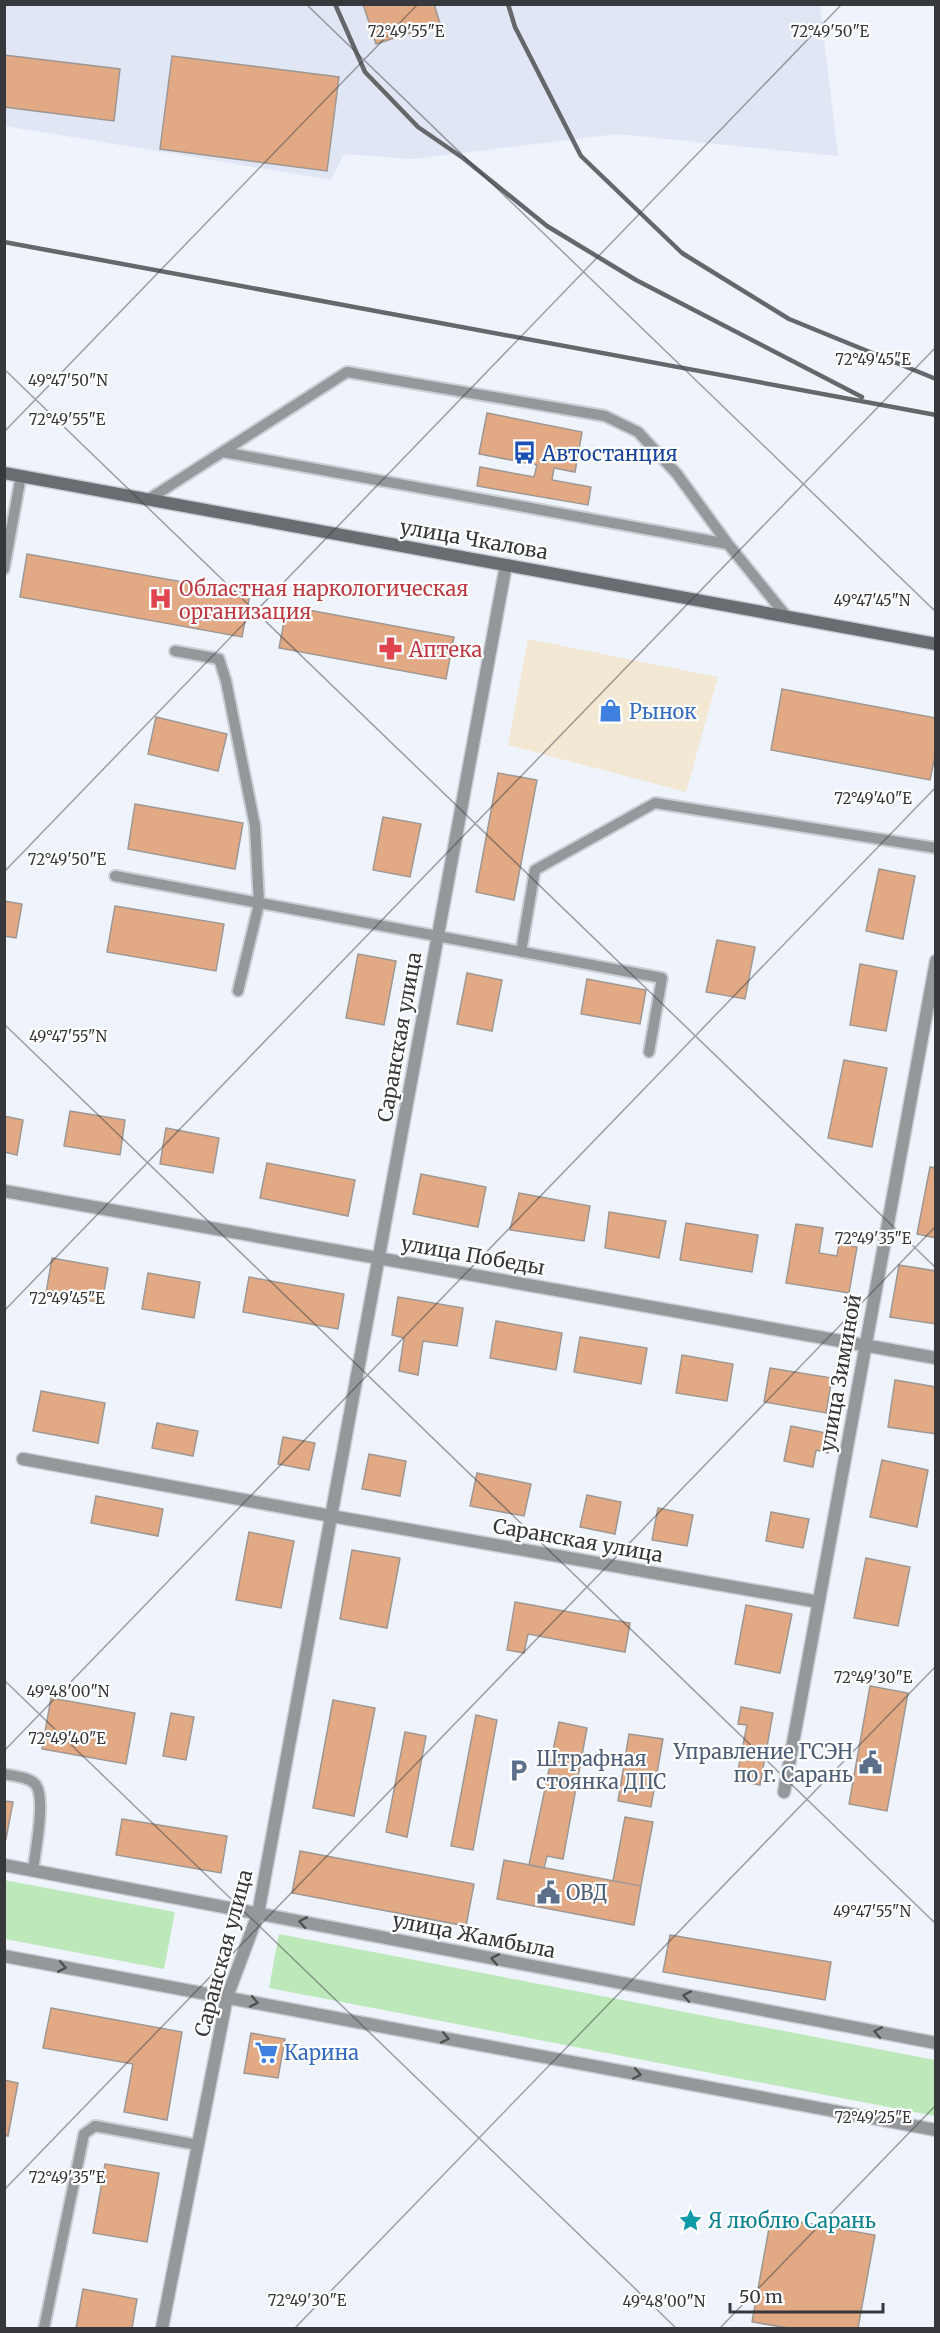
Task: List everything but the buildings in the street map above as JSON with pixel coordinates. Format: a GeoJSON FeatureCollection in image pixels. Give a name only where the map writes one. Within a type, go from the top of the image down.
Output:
{"type":"FeatureCollection","features":[{"type":"Feature","properties":{"kind":"main road","name":"улица Чкалова"},"geometry":{"type":"LineString","coordinates":[[4,473],[936,644]]}},
{"type":"Feature","properties":{"kind":"street","name":"Саранская улица"},"geometry":{"type":"LineString","coordinates":[[162,2328],[227,1997],[258,1914],[506,565]]}},
{"type":"Feature","properties":{"kind":"street","name":"улица Зиминой"},"geometry":{"type":"LineString","coordinates":[[784,1792],[936,961]]}},
{"type":"Feature","properties":{"kind":"street","name":"улица Победы"},"geometry":{"type":"LineString","coordinates":[[4,1191],[936,1358]]}},
{"type":"Feature","properties":{"kind":"street","name":"Саранская улица"},"geometry":{"type":"LineString","coordinates":[[23,1459],[819,1602]]}},
{"type":"Feature","properties":{"kind":"street","name":"улица Жамбыла"},"geometry":{"type":"LineString","coordinates":[[4,1865],[936,2043]]}},
{"type":"Feature","properties":{"kind":"street"},"geometry":{"type":"LineString","coordinates":[[4,1956],[936,2130]]}},
{"type":"Feature","properties":{"kind":"lane"},"geometry":{"type":"LineString","coordinates":[[149,499],[347,372],[604,416],[638,432],[677,474],[728,544],[787,617]]}},
{"type":"Feature","properties":{"kind":"lane"},"geometry":{"type":"LineString","coordinates":[[223,452],[728,544]]}},
{"type":"Feature","properties":{"kind":"lane"},"geometry":{"type":"LineString","coordinates":[[4,569],[21,476]]}},
{"type":"Feature","properties":{"kind":"lane"},"geometry":{"type":"LineString","coordinates":[[175,651],[219,659],[226,681],[255,826],[259,904],[238,991]]}},
{"type":"Feature","properties":{"kind":"lane"},"geometry":{"type":"LineString","coordinates":[[521,952],[535,870],[655,803],[936,848]]}},
{"type":"Feature","properties":{"kind":"lane"},"geometry":{"type":"LineString","coordinates":[[115,876],[662,978],[649,1052]]}},
{"type":"Feature","properties":{"kind":"lane"},"geometry":{"type":"LineString","coordinates":[[4,1774],[25,1779],[35,1785],[40,1797],[33,1871]]}},
{"type":"Feature","properties":{"kind":"lane"},"geometry":{"type":"LineString","coordinates":[[44,2328],[84,2134],[95,2126],[198,2145]]}},
{"type":"Feature","properties":{"kind":"shaded area"},"geometry":{"type":"Polygon","coordinates":[[[4,5],[820,5],[838,156],[617,134],[413,159],[344,154],[331,180],[5,126],[4,5]]]}},
{"type":"Feature","properties":{"kind":"shaded area","name":"Рынок"},"geometry":{"type":"Polygon","coordinates":[[[528,639],[718,677],[686,792],[508,745],[528,639]]]}},
{"type":"Feature","properties":{"kind":"green space"},"geometry":{"type":"Polygon","coordinates":[[[4,1880],[175,1912],[164,1969],[5,1939],[4,1880]]]}},
{"type":"Feature","properties":{"kind":"green space"},"geometry":{"type":"Polygon","coordinates":[[[279,1934],[935,2060],[935,2116],[269,1988],[279,1934]]]}},
{"type":"Feature","properties":{"kind":"railway"},"geometry":{"type":"LineString","coordinates":[[335,4],[365,72],[418,127],[463,158],[547,226],[636,280],[862,397]]}},
{"type":"Feature","properties":{"kind":"railway"},"geometry":{"type":"LineString","coordinates":[[508,4],[515,27],[581,156],[682,253],[789,319],[936,379]]}},
{"type":"Feature","properties":{"kind":"railway"},"geometry":{"type":"LineString","coordinates":[[4,242],[936,415]]}},
{"type":"Feature","properties":{"kind":"place","name":"Автостанция"},"geometry":{"type":"Point","coordinates":[524,453]}},
{"type":"Feature","properties":{"kind":"place","name":"Областная наркологическая организация"},"geometry":{"type":"Point","coordinates":[161,599]}},
{"type":"Feature","properties":{"kind":"place","name":"Аптека"},"geometry":{"type":"Point","coordinates":[391,649]}},
{"type":"Feature","properties":{"kind":"place","name":"Рынок"},"geometry":{"type":"Point","coordinates":[611,711]}},
{"type":"Feature","properties":{"kind":"place","name":"Управление ГСЭН по г. Сарань"},"geometry":{"type":"Point","coordinates":[871,1763]}},
{"type":"Feature","properties":{"kind":"place","name":"Штрафная стоянка ДПС"},"geometry":{"type":"Point","coordinates":[518,1770]}},
{"type":"Feature","properties":{"kind":"place","name":"ОВД"},"geometry":{"type":"Point","coordinates":[548,1892]}},
{"type":"Feature","properties":{"kind":"place","name":"Карина"},"geometry":{"type":"Point","coordinates":[266,2052]}},
{"type":"Feature","properties":{"kind":"place","name":"Я люблю Сарань"},"geometry":{"type":"Point","coordinates":[690,2220]}}]}
